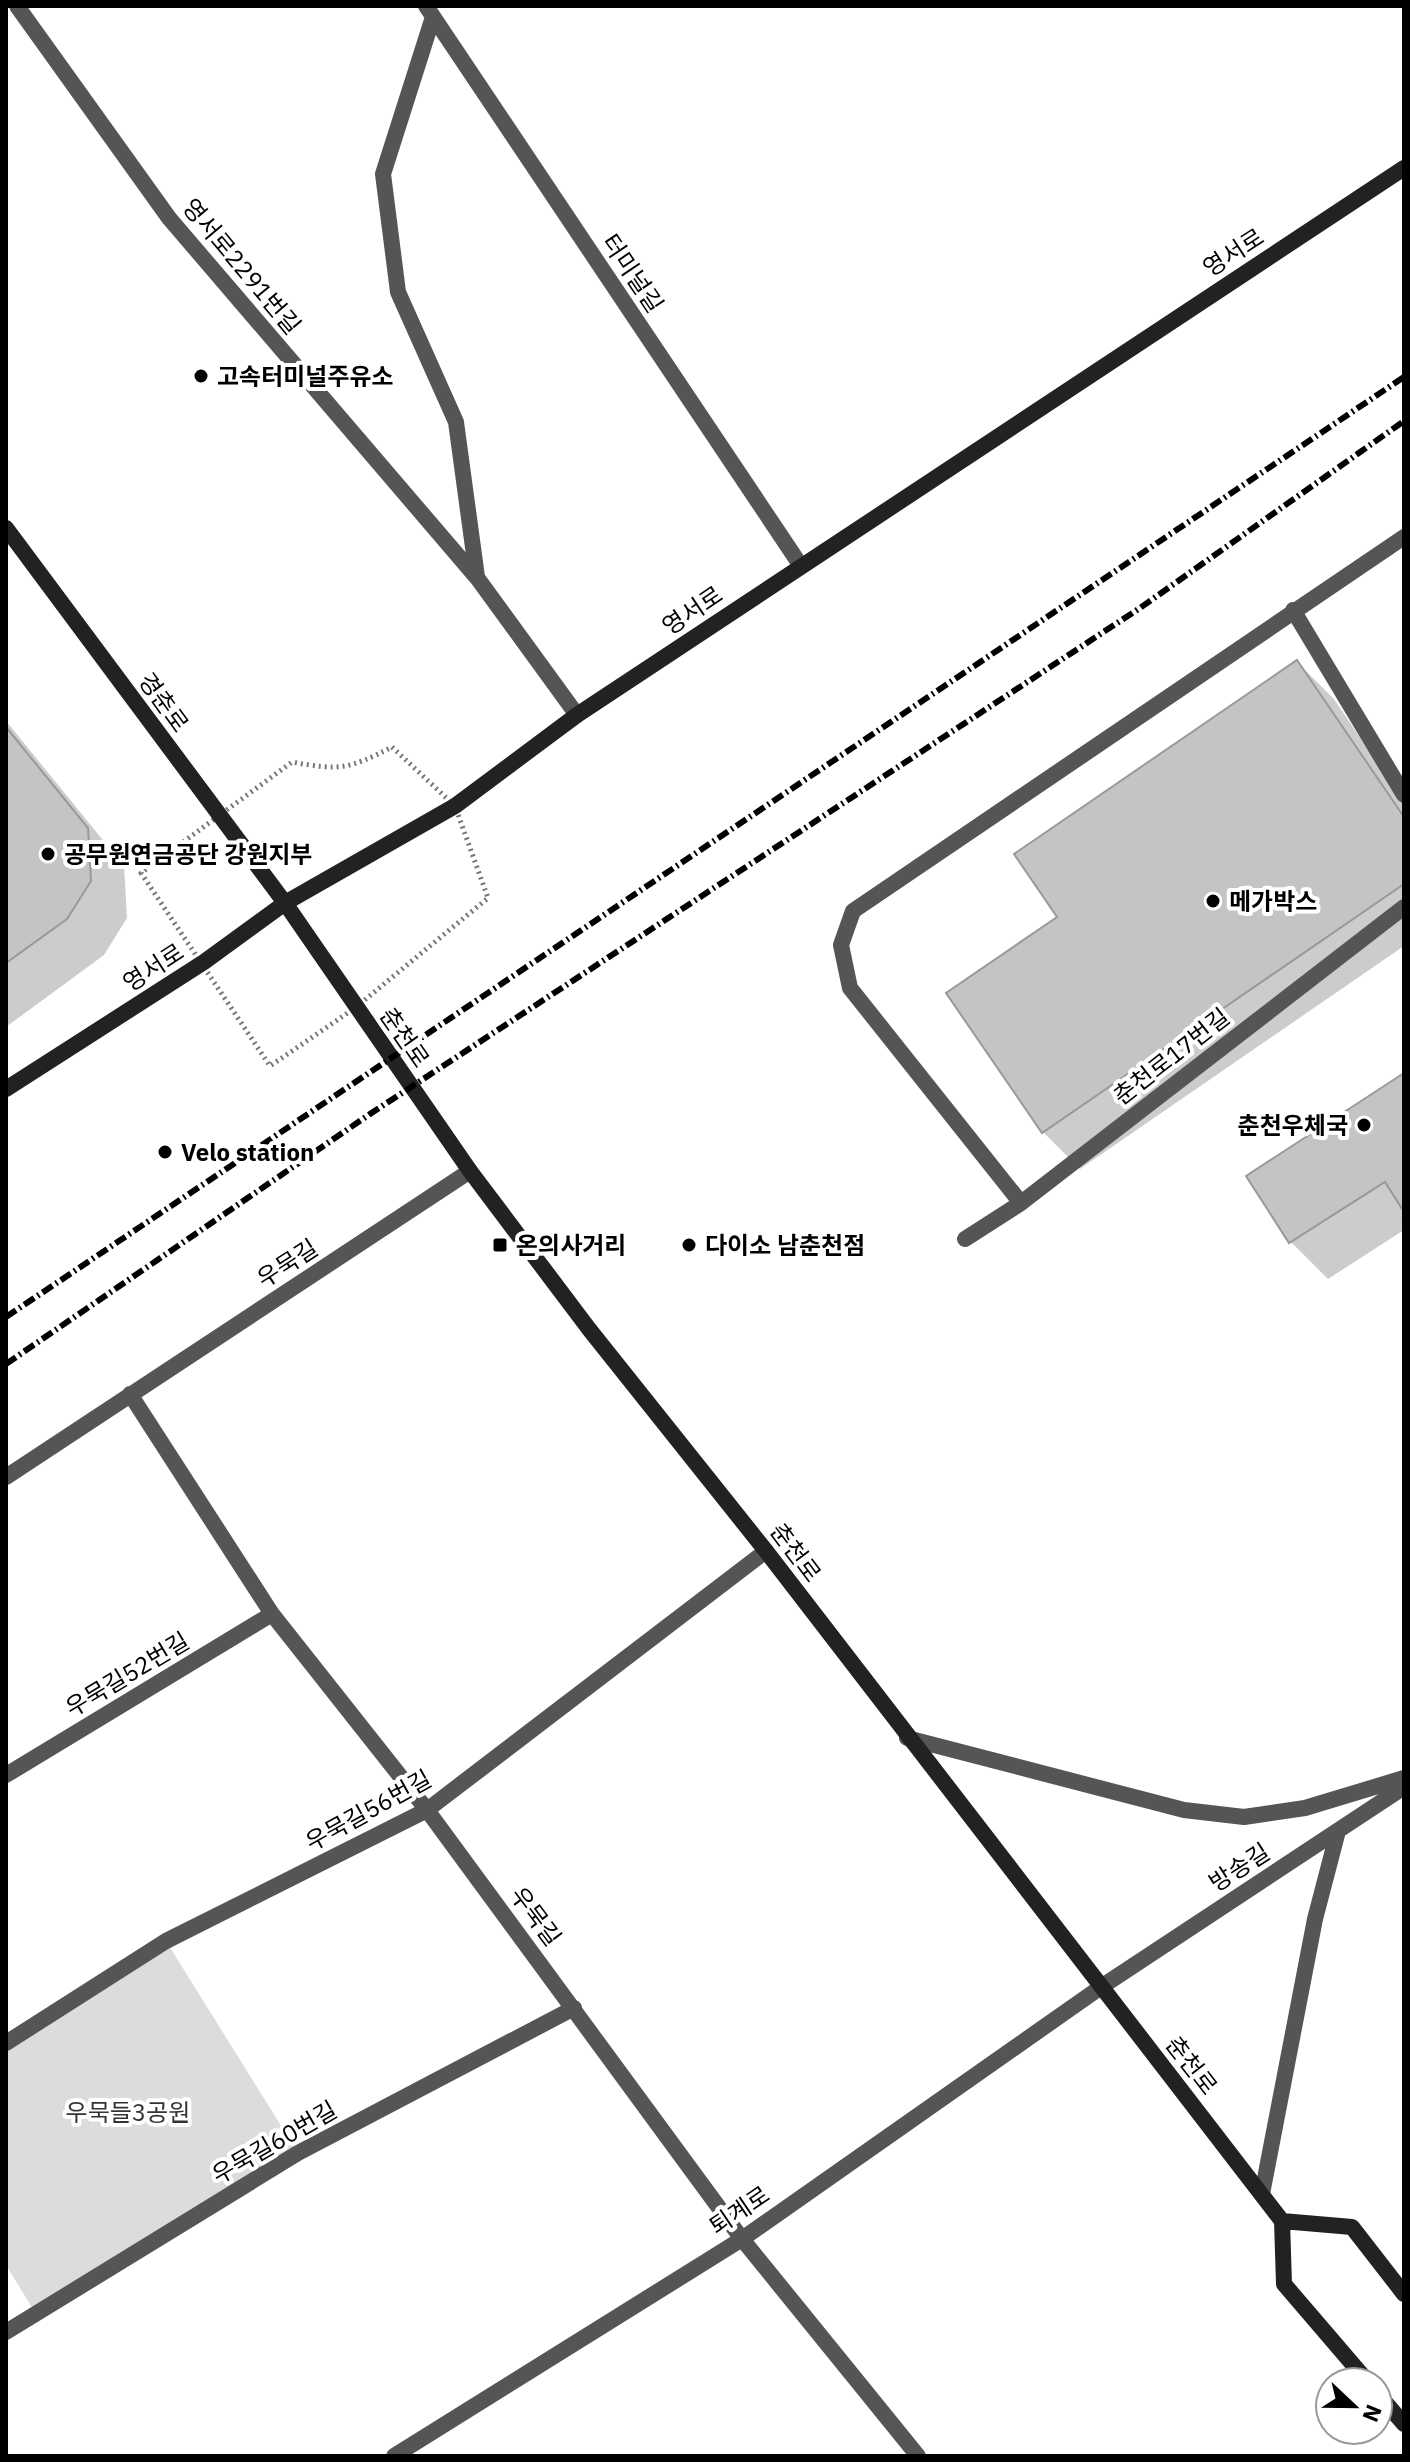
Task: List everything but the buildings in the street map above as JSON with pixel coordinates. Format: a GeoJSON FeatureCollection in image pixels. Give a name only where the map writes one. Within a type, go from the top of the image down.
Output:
{"type":"FeatureCollection","features":[{"type":"Feature","properties":{"kind":"street","name":"영서로2291번길"},"geometry":{"type":"LineString","coordinates":[[17,6],[169,218],[478,579],[577,715]]}},
{"type":"Feature","properties":{"kind":"street","name":"영서로2291번길"},"geometry":{"type":"LineString","coordinates":[[430,12],[383,174],[398,292],[456,422],[478,579]]}},
{"type":"Feature","properties":{"kind":"street","name":"터미널길"},"geometry":{"type":"LineString","coordinates":[[430,12],[801,566]]}},
{"type":"Feature","properties":{"kind":"street","name":"영서로"},"geometry":{"type":"LineString","coordinates":[[6,1089],[204,962],[285,903],[455,806],[577,715],[1404,168]]}},
{"type":"Feature","properties":{"kind":"street","name":"경춘로"},"geometry":{"type":"LineString","coordinates":[[6,528],[285,903]]}},
{"type":"Feature","properties":{"kind":"street"},"geometry":{"type":"LineString","coordinates":[[1021,1203],[850,988],[841,945],[853,911],[1404,537]]}},
{"type":"Feature","properties":{"kind":"street"},"geometry":{"type":"LineString","coordinates":[[1293,610],[1404,795]]}},
{"type":"Feature","properties":{"kind":"street","name":"춘천로"},"geometry":{"type":"LineString","coordinates":[[285,903],[470,1171],[589,1329],[766,1551],[1282,2221]]}},
{"type":"Feature","properties":{"kind":"street","name":"춘천로17번길"},"geometry":{"type":"LineString","coordinates":[[965,1239],[1021,1203],[1404,907]]}},
{"type":"Feature","properties":{"kind":"street","name":"우묵길"},"geometry":{"type":"LineString","coordinates":[[6,1477],[470,1171]]}},
{"type":"Feature","properties":{"kind":"street","name":"우묵길"},"geometry":{"type":"LineString","coordinates":[[130,1394],[272,1614],[427,1810],[742,2239],[918,2456]]}},
{"type":"Feature","properties":{"kind":"street","name":"우묵길56번길"},"geometry":{"type":"LineString","coordinates":[[6,2043],[166,1941],[427,1810],[766,1551]]}},
{"type":"Feature","properties":{"kind":"street","name":"우묵길52번길"},"geometry":{"type":"LineString","coordinates":[[6,1775],[272,1614]]}},
{"type":"Feature","properties":{"kind":"street"},"geometry":{"type":"LineString","coordinates":[[907,1738],[1184,1810],[1244,1817],[1305,1808],[1404,1778]]}},
{"type":"Feature","properties":{"kind":"street","name":"방송길"},"geometry":{"type":"LineString","coordinates":[[1101,1987],[1404,1787]]}},
{"type":"Feature","properties":{"kind":"street"},"geometry":{"type":"LineString","coordinates":[[1262,2194],[1315,1919],[1338,1831]]}},
{"type":"Feature","properties":{"kind":"street","name":"퇴계로"},"geometry":{"type":"LineString","coordinates":[[394,2456],[742,2239],[1101,1987]]}},
{"type":"Feature","properties":{"kind":"street","name":"우묵길60번길"},"geometry":{"type":"LineString","coordinates":[[6,2332],[298,2153],[574,2008]]}},
{"type":"Feature","properties":{"kind":"street"},"geometry":{"type":"LineString","coordinates":[[1354,2366],[1284,2284],[1282,2221],[1352,2227],[1404,2294]]}},
{"type":"Feature","properties":{"kind":"green space","name":"우묵들3공원"},"geometry":{"type":"Polygon","coordinates":[[[166,1941],[298,2153],[36,2314],[6,2265],[6,2043],[166,1941]]]}},
{"type":"Feature","properties":{"kind":"railway"},"geometry":{"type":"LineString","coordinates":[[6,1317],[1404,377]]}},
{"type":"Feature","properties":{"kind":"railway"},"geometry":{"type":"LineString","coordinates":[[6,1364],[370,1114],[1140,608],[1404,421]]}},
{"type":"Feature","properties":{"kind":"place","name":"고속터미널주유소"},"geometry":{"type":"Point","coordinates":[201,376]}},
{"type":"Feature","properties":{"kind":"place","name":"공무원연금공단 강원지부"},"geometry":{"type":"Point","coordinates":[48,854]}},
{"type":"Feature","properties":{"kind":"place","name":"메가박스"},"geometry":{"type":"Point","coordinates":[1213,901]}},
{"type":"Feature","properties":{"kind":"place","name":"춘천우체국"},"geometry":{"type":"Point","coordinates":[1364,1125]}},
{"type":"Feature","properties":{"kind":"place","name":"Velo station"},"geometry":{"type":"Point","coordinates":[165,1152]}},
{"type":"Feature","properties":{"kind":"place","name":"온의사거리"},"geometry":{"type":"Point","coordinates":[500,1245]}},
{"type":"Feature","properties":{"kind":"place","name":"다이소 남춘천점"},"geometry":{"type":"Point","coordinates":[689,1245]}}]}
